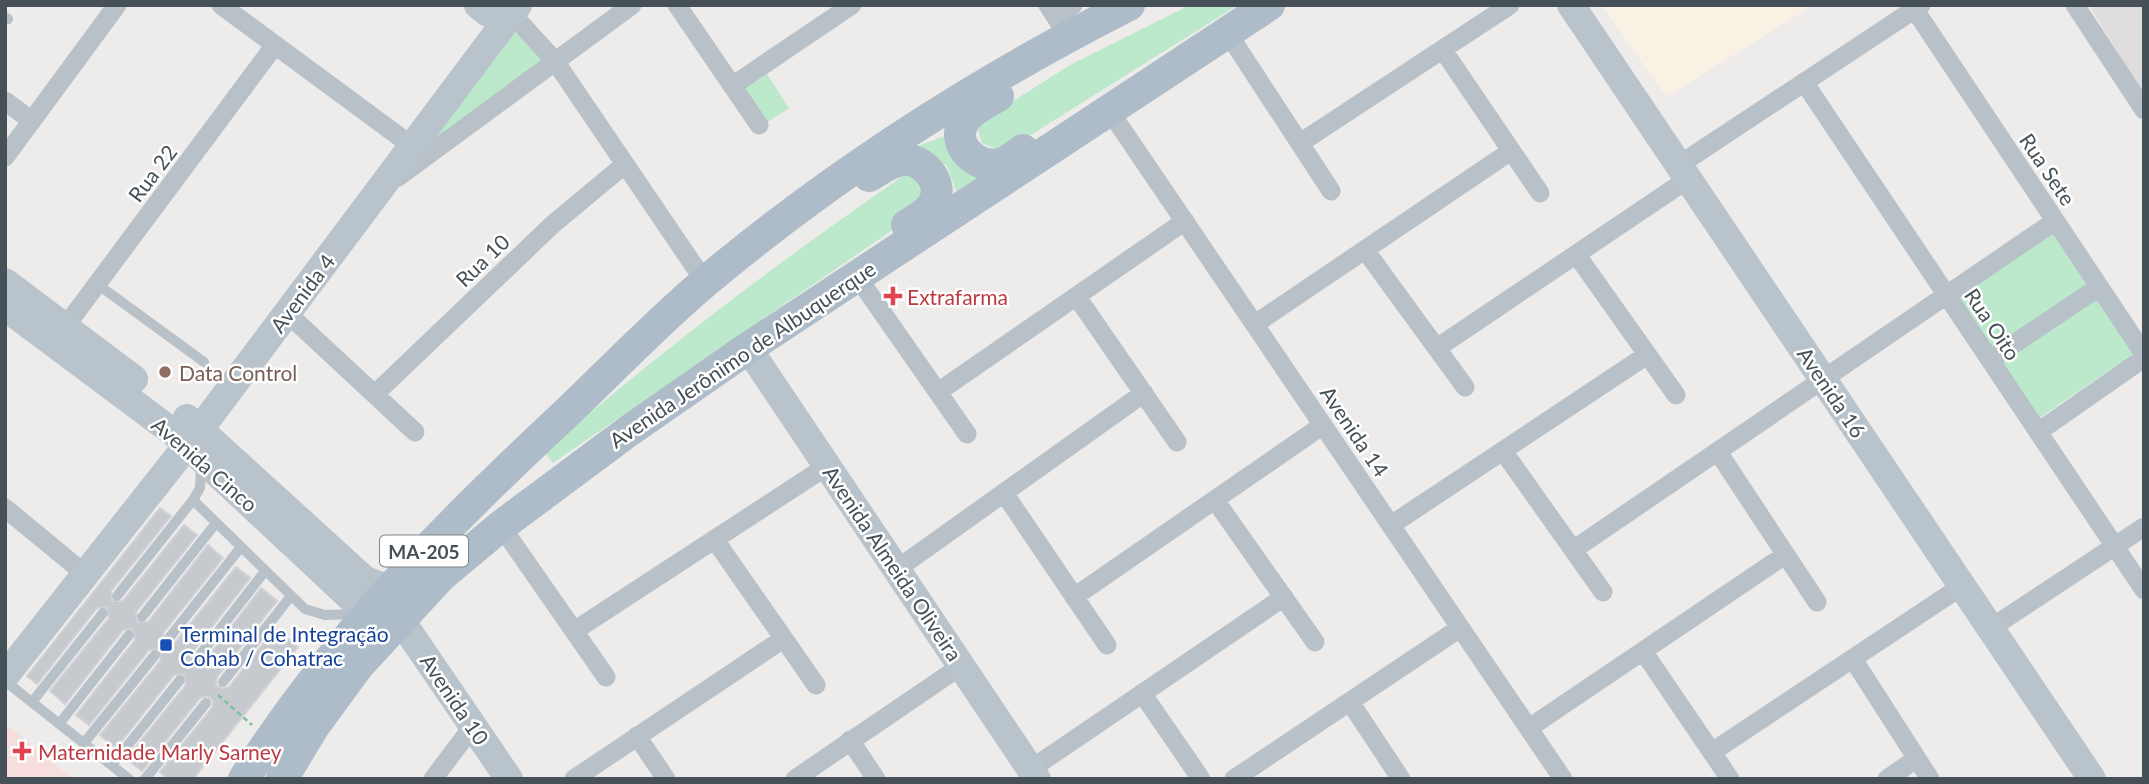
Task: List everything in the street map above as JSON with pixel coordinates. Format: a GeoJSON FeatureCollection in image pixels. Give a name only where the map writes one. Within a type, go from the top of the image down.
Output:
{"type":"FeatureCollection","features":[{"type":"Feature","properties":{"kind":"main road"},"geometry":{"type":"LineString","coordinates":[[705,282],[924,121],[1057,19],[1129,5]]}},
{"type":"Feature","properties":{"kind":"main road"},"geometry":{"type":"LineString","coordinates":[[1144,5],[970,114],[960,132],[962,144],[971,157],[985,164],[1002,164],[1095,103],[1227,32]]}},
{"type":"Feature","properties":{"kind":"main road","name":"Avenida Jerônimo de Albuquerque"},"geometry":{"type":"LineString","coordinates":[[282,779],[339,690],[400,618],[441,576],[501,526],[630,430],[748,348],[1269,5]]}},
{"type":"Feature","properties":{"kind":"main road","name":"Avenida 16"},"geometry":{"type":"LineString","coordinates":[[1571,5],[2092,779]]}},
{"type":"Feature","properties":{"kind":"main road","name":"Avenida 4"},"geometry":{"type":"LineString","coordinates":[[189,436],[498,8]]}},
{"type":"Feature","properties":{"kind":"main road","name":"Avenida 4"},"geometry":{"type":"LineString","coordinates":[[5,647],[79,569],[287,313],[377,192],[404,141]]}},
{"type":"Feature","properties":{"kind":"main road"},"geometry":{"type":"LineString","coordinates":[[705,282],[889,164],[905,159],[915,161],[932,175],[937,194],[930,208],[825,283],[748,348]]}},
{"type":"Feature","properties":{"kind":"main road","name":"Avenida Cinco"},"geometry":{"type":"LineString","coordinates":[[5,282],[65,327],[189,436],[364,579],[380,586],[394,585]]}},
{"type":"Feature","properties":{"kind":"main road","name":"MA-205"},"geometry":{"type":"LineString","coordinates":[[368,614],[483,492],[705,282]]}},
{"type":"Feature","properties":{"kind":"main road","name":"Avenida Cinco"},"geometry":{"type":"LineString","coordinates":[[5,307],[189,436],[368,614]]}},
{"type":"Feature","properties":{"kind":"main road","name":"Avenida Almeida Oliveira"},"geometry":{"type":"LineString","coordinates":[[748,348],[1034,774]]}},
{"type":"Feature","properties":{"kind":"main road","name":"Avenida 4"},"geometry":{"type":"LineString","coordinates":[[5,678],[79,569]]}},
{"type":"Feature","properties":{"kind":"main road"},"geometry":{"type":"LineString","coordinates":[[244,779],[318,673],[368,614],[383,619],[400,618]]}},
{"type":"Feature","properties":{"kind":"main road","name":"Avenida 10"},"geometry":{"type":"LineString","coordinates":[[400,618],[509,779]]}},
{"type":"Feature","properties":{"kind":"street"},"geometry":{"type":"LineString","coordinates":[[5,157],[117,5]]}},
{"type":"Feature","properties":{"kind":"street"},"geometry":{"type":"LineString","coordinates":[[221,5],[404,141]]}},
{"type":"Feature","properties":{"kind":"street"},"geometry":{"type":"LineString","coordinates":[[377,192],[632,5]]}},
{"type":"Feature","properties":{"kind":"street"},"geometry":{"type":"LineString","coordinates":[[677,5],[759,125]]}},
{"type":"Feature","properties":{"kind":"street"},"geometry":{"type":"LineString","coordinates":[[732,86],[852,5]]}},
{"type":"Feature","properties":{"kind":"street"},"geometry":{"type":"LineString","coordinates":[[1057,19],[1073,5]]}},
{"type":"Feature","properties":{"kind":"street"},"geometry":{"type":"LineString","coordinates":[[1300,144],[1510,5]]}},
{"type":"Feature","properties":{"kind":"street"},"geometry":{"type":"LineString","coordinates":[[2075,5],[2143,107]]}},
{"type":"Feature","properties":{"kind":"street"},"geometry":{"type":"LineString","coordinates":[[1437,348],[1577,254],[1804,82],[1918,7]]}},
{"type":"Feature","properties":{"kind":"street","name":"Rua Sete"},"geometry":{"type":"LineString","coordinates":[[1918,7],[2144,356]]}},
{"type":"Feature","properties":{"kind":"street"},"geometry":{"type":"LineString","coordinates":[[498,8],[555,61],[705,282]]}},
{"type":"Feature","properties":{"kind":"street"},"geometry":{"type":"LineString","coordinates":[[1227,32],[1331,191]]}},
{"type":"Feature","properties":{"kind":"street","name":"Rua 22"},"geometry":{"type":"LineString","coordinates":[[65,327],[275,45]]}},
{"type":"Feature","properties":{"kind":"street"},"geometry":{"type":"LineString","coordinates":[[1443,50],[1540,193]]}},
{"type":"Feature","properties":{"kind":"street","name":"Rua Oito"},"geometry":{"type":"LineString","coordinates":[[1804,82],[2144,590]]}},
{"type":"Feature","properties":{"kind":"street"},"geometry":{"type":"LineString","coordinates":[[5,101],[32,121]]}},
{"type":"Feature","properties":{"kind":"street","name":"Avenida 14"},"geometry":{"type":"LineString","coordinates":[[1109,110],[1563,779]]}},
{"type":"Feature","properties":{"kind":"street"},"geometry":{"type":"LineString","coordinates":[[1255,324],[1511,151]]}},
{"type":"Feature","properties":{"kind":"street","name":"Rua 10"},"geometry":{"type":"LineString","coordinates":[[375,394],[552,225],[624,165]]}},
{"type":"Feature","properties":{"kind":"street"},"geometry":{"type":"LineString","coordinates":[[938,392],[1185,221]]}},
{"type":"Feature","properties":{"kind":"street"},"geometry":{"type":"LineString","coordinates":[[1573,550],[2055,221]]}},
{"type":"Feature","properties":{"kind":"street"},"geometry":{"type":"LineString","coordinates":[[1365,250],[1465,387]]}},
{"type":"Feature","properties":{"kind":"street"},"geometry":{"type":"LineString","coordinates":[[1577,254],[1676,395]]}},
{"type":"Feature","properties":{"kind":"street"},"geometry":{"type":"LineString","coordinates":[[856,275],[968,434]]}},
{"type":"Feature","properties":{"kind":"street"},"geometry":{"type":"LineString","coordinates":[[1990,360],[2099,287]]}},
{"type":"Feature","properties":{"kind":"street"},"geometry":{"type":"LineString","coordinates":[[1077,297],[1177,442]]}},
{"type":"Feature","properties":{"kind":"street"},"geometry":{"type":"LineString","coordinates":[[287,313],[415,432]]}},
{"type":"Feature","properties":{"kind":"street"},"geometry":{"type":"LineString","coordinates":[[1391,525],[1647,355]]}},
{"type":"Feature","properties":{"kind":"street"},"geometry":{"type":"LineString","coordinates":[[2038,432],[2144,356]]}},
{"type":"Feature","properties":{"kind":"street"},"geometry":{"type":"LineString","coordinates":[[897,569],[1143,393]]}},
{"type":"Feature","properties":{"kind":"street"},"geometry":{"type":"LineString","coordinates":[[1074,597],[1323,425]]}},
{"type":"Feature","properties":{"kind":"street"},"geometry":{"type":"LineString","coordinates":[[1503,451],[1603,592]]}},
{"type":"Feature","properties":{"kind":"street"},"geometry":{"type":"LineString","coordinates":[[1718,452],[1817,602]]}},
{"type":"Feature","properties":{"kind":"street"},"geometry":{"type":"LineString","coordinates":[[575,631],[827,466]]}},
{"type":"Feature","properties":{"kind":"street"},"geometry":{"type":"LineString","coordinates":[[1004,493],[1107,645]]}},
{"type":"Feature","properties":{"kind":"street"},"geometry":{"type":"LineString","coordinates":[[1215,500],[1315,642]]}},
{"type":"Feature","properties":{"kind":"street"},"geometry":{"type":"LineString","coordinates":[[5,508],[79,569]]}},
{"type":"Feature","properties":{"kind":"street"},"geometry":{"type":"LineString","coordinates":[[501,526],[606,677]]}},
{"type":"Feature","properties":{"kind":"street"},"geometry":{"type":"LineString","coordinates":[[1991,628],[2144,527]]}},
{"type":"Feature","properties":{"kind":"street"},"geometry":{"type":"LineString","coordinates":[[715,540],[816,685]]}},
{"type":"Feature","properties":{"kind":"street"},"geometry":{"type":"LineString","coordinates":[[1529,729],[1785,555]]}},
{"type":"Feature","properties":{"kind":"street"},"geometry":{"type":"LineString","coordinates":[[1712,752],[1962,586]]}},
{"type":"Feature","properties":{"kind":"street"},"geometry":{"type":"LineString","coordinates":[[1034,774],[1142,693],[1284,597]]}},
{"type":"Feature","properties":{"kind":"street"},"geometry":{"type":"LineString","coordinates":[[1234,779],[1460,628]]}},
{"type":"Feature","properties":{"kind":"street"},"geometry":{"type":"LineString","coordinates":[[574,779],[783,639]]}},
{"type":"Feature","properties":{"kind":"street"},"geometry":{"type":"LineString","coordinates":[[1643,650],[1730,779]]}},
{"type":"Feature","properties":{"kind":"street"},"geometry":{"type":"LineString","coordinates":[[1853,659],[1930,779]]}},
{"type":"Feature","properties":{"kind":"street"},"geometry":{"type":"LineString","coordinates":[[795,779],[961,666]]}},
{"type":"Feature","properties":{"kind":"street"},"geometry":{"type":"LineString","coordinates":[[1142,693],[1201,779]]}},
{"type":"Feature","properties":{"kind":"street"},"geometry":{"type":"LineString","coordinates":[[1350,702],[1401,779]]}},
{"type":"Feature","properties":{"kind":"street"},"geometry":{"type":"LineString","coordinates":[[433,779],[474,726]]}},
{"type":"Feature","properties":{"kind":"street"},"geometry":{"type":"LineString","coordinates":[[637,736],[666,779]]}},
{"type":"Feature","properties":{"kind":"street"},"geometry":{"type":"LineString","coordinates":[[850,740],[876,779]]}},
{"type":"Feature","properties":{"kind":"street"},"geometry":{"type":"LineString","coordinates":[[1887,779],[1916,759]]}},
{"type":"Feature","properties":{"kind":"lane"},"geometry":{"type":"LineString","coordinates":[[97,284],[204,362]]}},
{"type":"Feature","properties":{"kind":"lane"},"geometry":{"type":"LineString","coordinates":[[117,596],[193,500],[202,479],[189,436]]}},
{"type":"Feature","properties":{"kind":"lane"},"geometry":{"type":"LineString","coordinates":[[193,500],[305,609],[325,615],[368,614]]}},
{"type":"Feature","properties":{"kind":"lane"},"geometry":{"type":"LineString","coordinates":[[142,617],[216,523]]}},
{"type":"Feature","properties":{"kind":"lane"},"geometry":{"type":"LineString","coordinates":[[169,638],[241,547]]}},
{"type":"Feature","properties":{"kind":"lane"},"geometry":{"type":"LineString","coordinates":[[196,660],[265,571]]}},
{"type":"Feature","properties":{"kind":"lane"},"geometry":{"type":"LineString","coordinates":[[223,682],[291,596]]}},
{"type":"Feature","properties":{"kind":"lane"},"geometry":{"type":"LineString","coordinates":[[32,702],[103,613]]}},
{"type":"Feature","properties":{"kind":"lane"},"geometry":{"type":"LineString","coordinates":[[59,724],[129,635]]}},
{"type":"Feature","properties":{"kind":"lane"},"geometry":{"type":"LineString","coordinates":[[84,743],[155,655]]}},
{"type":"Feature","properties":{"kind":"lane"},"geometry":{"type":"LineString","coordinates":[[5,678],[129,779]]}},
{"type":"Feature","properties":{"kind":"lane"},"geometry":{"type":"LineString","coordinates":[[112,765],[180,680]]}},
{"type":"Feature","properties":{"kind":"lane"},"geometry":{"type":"LineString","coordinates":[[145,779],[206,703]]}},
{"type":"Feature","properties":{"kind":"path"},"geometry":{"type":"LineString","coordinates":[[214,692],[253,725]]}},
{"type":"Feature","properties":{"kind":"shaded area"},"geometry":{"type":"Polygon","coordinates":[[[1602,5],[1813,5],[1666,97],[1602,5]]]}},
{"type":"Feature","properties":{"kind":"shaded area"},"geometry":{"type":"Polygon","coordinates":[[[2089,5],[2144,5],[2144,86],[2140,89],[2089,5]]]}},
{"type":"Feature","properties":{"kind":"shaded area","name":"Maternidade Marly Sarney"},"geometry":{"type":"Polygon","coordinates":[[[5,724],[73,779],[5,779],[5,724]]]}},
{"type":"Feature","properties":{"kind":"green space"},"geometry":{"type":"Polygon","coordinates":[[[1190,5],[1238,5],[1007,150],[1001,152],[982,143],[978,130],[982,121],[1070,65],[1190,5]]]}},
{"type":"Feature","properties":{"kind":"green space"},"geometry":{"type":"Polygon","coordinates":[[[512,23],[549,60],[417,167],[512,23]]]}},
{"type":"Feature","properties":{"kind":"green space"},"geometry":{"type":"Polygon","coordinates":[[[767,74],[789,108],[765,124],[743,89],[767,74]]]}},
{"type":"Feature","properties":{"kind":"green space"},"geometry":{"type":"Polygon","coordinates":[[[950,134],[988,176],[957,194],[947,166],[915,147],[950,134]]]}},
{"type":"Feature","properties":{"kind":"green space"},"geometry":{"type":"Polygon","coordinates":[[[913,173],[929,205],[553,463],[544,452],[721,308],[859,207],[906,174],[913,173]]]}},
{"type":"Feature","properties":{"kind":"green space"},"geometry":{"type":"Polygon","coordinates":[[[2052,233],[2133,354],[2038,419],[1956,298],[2052,233]]]}},
{"type":"Feature","properties":{"kind":"building","name":"Terminal de Integração Cohab / Cohatrac"},"geometry":{"type":"Polygon","coordinates":[[[160,508],[171,516],[111,591],[112,601],[123,601],[184,525],[197,535],[136,612],[137,622],[148,622],[208,545],[223,558],[163,633],[164,643],[175,643],[236,567],[250,578],[190,655],[191,665],[202,665],[261,588],[277,601],[217,677],[216,685],[223,689],[229,687],[275,629],[298,647],[193,779],[168,779],[160,772],[212,708],[213,701],[208,696],[200,698],[142,771],[126,759],[186,685],[184,674],[174,675],[116,748],[100,735],[161,660],[159,649],[149,650],[89,725],[76,715],[135,640],[133,629],[123,630],[65,704],[50,691],[109,618],[107,607],[97,608],[37,684],[27,676],[160,508]]]}},
{"type":"Feature","properties":{"kind":"place","name":"Extrafarma"},"geometry":{"type":"Point","coordinates":[893,296]}},
{"type":"Feature","properties":{"kind":"place","name":"Data Control"},"geometry":{"type":"Point","coordinates":[165,372]}},
{"type":"Feature","properties":{"kind":"place","name":"Terminal de Integração Cohab / Cohatrac"},"geometry":{"type":"Point","coordinates":[166,645]}},
{"type":"Feature","properties":{"kind":"place","name":"Maternidade Marly Sarney"},"geometry":{"type":"Point","coordinates":[22,751]}}]}
